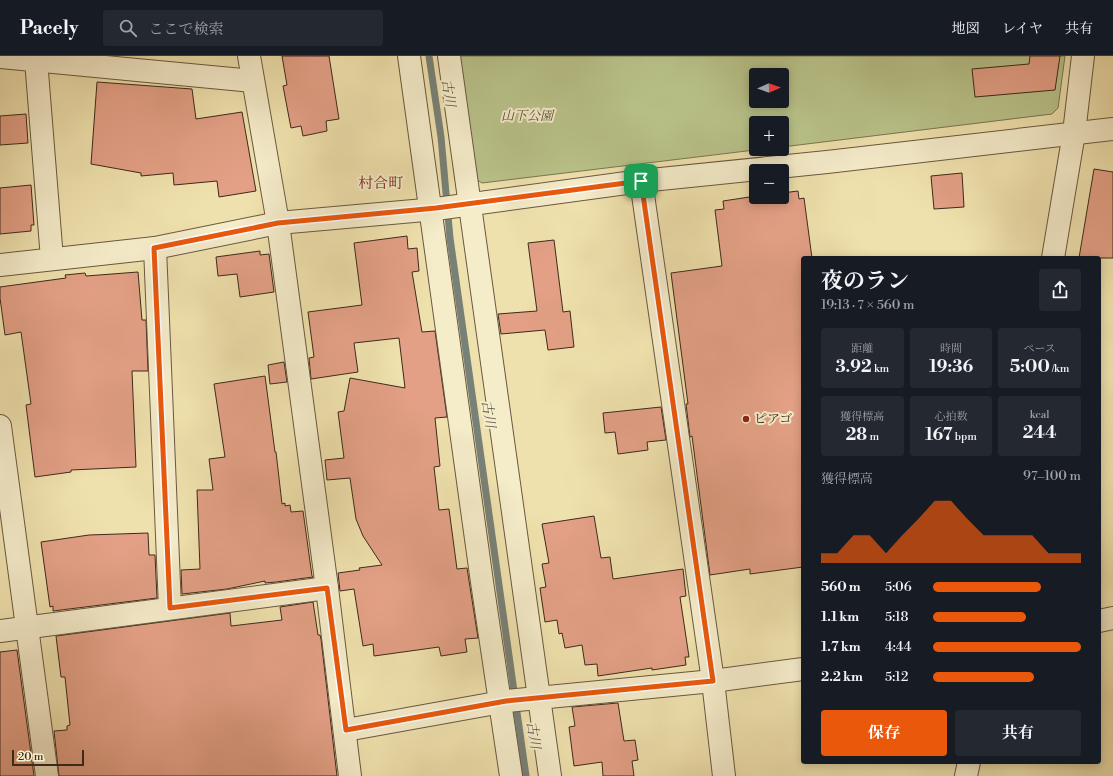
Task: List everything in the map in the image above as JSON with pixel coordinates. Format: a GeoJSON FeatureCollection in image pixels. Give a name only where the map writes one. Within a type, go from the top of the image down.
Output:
{"type":"FeatureCollection","features":[{"type":"Feature","properties":{"kind":"street"},"geometry":{"type":"LineString","coordinates":[[249,56],[278,223],[346,730],[350,776]]}},
{"type":"Feature","properties":{"kind":"street"},"geometry":{"type":"LineString","coordinates":[[409,56],[433,209],[482,582],[504,702],[511,776]]}},
{"type":"Feature","properties":{"kind":"street"},"geometry":{"type":"LineString","coordinates":[[449,56],[467,205],[535,698],[550,776]]}},
{"type":"Feature","properties":{"kind":"street"},"geometry":{"type":"LineString","coordinates":[[1053,256],[1074,133],[1083,56]]}},
{"type":"Feature","properties":{"kind":"street"},"geometry":{"type":"LineString","coordinates":[[0,57],[253,81]]}},
{"type":"Feature","properties":{"kind":"street"},"geometry":{"type":"LineString","coordinates":[[36,60],[52,259]]}},
{"type":"Feature","properties":{"kind":"street"},"geometry":{"type":"LineString","coordinates":[[0,265],[154,248],[278,223],[433,209],[641,181],[827,162],[1113,129]]}},
{"type":"Feature","properties":{"kind":"street"},"geometry":{"type":"LineString","coordinates":[[641,181],[713,681],[724,776]]}},
{"type":"Feature","properties":{"kind":"street"},"geometry":{"type":"LineString","coordinates":[[154,248],[170,608]]}},
{"type":"Feature","properties":{"kind":"street"},"geometry":{"type":"LineString","coordinates":[[0,426],[47,776]]}},
{"type":"Feature","properties":{"kind":"street"},"geometry":{"type":"LineString","coordinates":[[0,631],[327,588]]}},
{"type":"Feature","properties":{"kind":"street"},"geometry":{"type":"LineString","coordinates":[[1101,621],[1113,618]]}},
{"type":"Feature","properties":{"kind":"street"},"geometry":{"type":"LineString","coordinates":[[346,730],[504,702],[713,681],[801,669]]}},
{"type":"Feature","properties":{"kind":"street"},"geometry":{"type":"LineString","coordinates":[[966,776],[968,764]]}},
{"type":"Feature","properties":{"kind":"green space","name":"山下公園"},"geometry":{"type":"Polygon","coordinates":[[[457,56],[1065,56],[1058,108],[1052,114],[789,146],[789,116],[749,116],[749,151],[482,183],[474,178],[457,56]]]}},
{"type":"Feature","properties":{"kind":"building"},"geometry":{"type":"Polygon","coordinates":[[[282,56],[329,56],[339,119],[326,121],[327,131],[303,136],[301,126],[291,128],[283,86],[287,85],[282,56]]]}},
{"type":"Feature","properties":{"kind":"building"},"geometry":{"type":"Polygon","coordinates":[[[1030,56],[1060,56],[1055,90],[975,97],[972,69],[1029,64],[1030,56]]]}},
{"type":"Feature","properties":{"kind":"building"},"geometry":{"type":"Polygon","coordinates":[[[97,82],[192,89],[196,119],[242,112],[256,191],[219,197],[217,181],[174,185],[173,173],[141,176],[141,173],[91,164],[97,82]]]}},
{"type":"Feature","properties":{"kind":"building"},"geometry":{"type":"Polygon","coordinates":[[[26,114],[28,143],[0,145],[0,116],[26,114]]]}},
{"type":"Feature","properties":{"kind":"building"},"geometry":{"type":"Polygon","coordinates":[[[1094,169],[1113,172],[1113,258],[1101,258],[1101,256],[1079,256],[1094,169]]]}},
{"type":"Feature","properties":{"kind":"building"},"geometry":{"type":"Polygon","coordinates":[[[962,173],[964,207],[934,209],[931,176],[962,173]]]}},
{"type":"Feature","properties":{"kind":"building"},"geometry":{"type":"Polygon","coordinates":[[[31,185],[34,225],[31,225],[31,231],[0,234],[0,188],[31,185]]]}},
{"type":"Feature","properties":{"kind":"building","name":"ピアゴ"},"geometry":{"type":"Polygon","coordinates":[[[798,191],[799,199],[804,198],[812,256],[801,256],[801,567],[750,574],[750,569],[710,575],[692,436],[690,437],[686,404],[688,404],[671,273],[722,266],[715,210],[724,209],[723,201],[749,197],[749,204],[789,204],[789,192],[798,191]]]}},
{"type":"Feature","properties":{"kind":"building"},"geometry":{"type":"Polygon","coordinates":[[[407,236],[408,249],[417,248],[419,271],[412,272],[422,332],[435,331],[447,417],[435,418],[440,466],[434,467],[439,510],[449,509],[457,569],[467,568],[478,638],[465,639],[467,652],[441,656],[439,647],[374,656],[373,644],[363,646],[354,589],[340,591],[338,573],[382,565],[363,536],[356,519],[350,478],[327,480],[325,460],[344,458],[338,412],[344,411],[350,378],[405,388],[399,338],[354,343],[358,372],[311,379],[309,358],[314,357],[308,312],[362,305],[354,243],[407,236]]]}},
{"type":"Feature","properties":{"kind":"building"},"geometry":{"type":"Polygon","coordinates":[[[554,240],[563,312],[570,311],[574,347],[548,350],[545,330],[501,334],[498,314],[537,311],[528,243],[554,240]]]}},
{"type":"Feature","properties":{"kind":"building"},"geometry":{"type":"Polygon","coordinates":[[[260,251],[260,255],[269,254],[274,292],[240,297],[237,274],[218,276],[216,257],[260,251]]]}},
{"type":"Feature","properties":{"kind":"building"},"geometry":{"type":"Polygon","coordinates":[[[138,272],[142,320],[146,320],[148,371],[132,371],[136,467],[71,470],[71,472],[35,477],[26,405],[31,404],[21,332],[5,335],[0,287],[66,278],[65,275],[85,273],[86,276],[138,272]]]}},
{"type":"Feature","properties":{"kind":"building"},"geometry":{"type":"Polygon","coordinates":[[[284,362],[287,382],[270,384],[268,365],[284,362]]]}},
{"type":"Feature","properties":{"kind":"building"},"geometry":{"type":"Polygon","coordinates":[[[265,376],[282,504],[285,503],[285,506],[290,505],[291,512],[303,511],[313,577],[265,583],[265,581],[227,589],[182,594],[181,570],[200,569],[197,490],[213,490],[209,459],[225,457],[214,384],[265,376]]]}},
{"type":"Feature","properties":{"kind":"building"},"geometry":{"type":"Polygon","coordinates":[[[661,407],[666,440],[647,442],[648,450],[618,454],[615,432],[605,433],[603,413],[661,407]]]}},
{"type":"Feature","properties":{"kind":"building"},"geometry":{"type":"Polygon","coordinates":[[[594,516],[601,558],[610,557],[613,579],[683,569],[686,596],[680,597],[689,657],[685,657],[686,665],[652,670],[652,668],[598,676],[597,664],[585,665],[582,645],[565,648],[562,633],[559,634],[557,620],[545,622],[540,588],[546,587],[542,564],[549,563],[542,524],[594,516]]]}},
{"type":"Feature","properties":{"kind":"building"},"geometry":{"type":"Polygon","coordinates":[[[148,533],[149,555],[155,555],[157,598],[53,611],[53,606],[50,607],[41,542],[89,535],[148,533]]]}},
{"type":"Feature","properties":{"kind":"building"},"geometry":{"type":"Polygon","coordinates":[[[313,602],[318,635],[320,635],[321,639],[337,776],[59,776],[54,731],[67,730],[67,726],[70,725],[65,677],[61,677],[56,636],[230,613],[231,626],[282,620],[280,607],[313,602]]]}},
{"type":"Feature","properties":{"kind":"building"},"geometry":{"type":"Polygon","coordinates":[[[17,650],[34,776],[0,776],[0,652],[17,650]]]}},
{"type":"Feature","properties":{"kind":"building"},"geometry":{"type":"Polygon","coordinates":[[[618,703],[624,741],[635,740],[638,760],[632,761],[634,776],[603,776],[602,762],[574,766],[569,727],[575,726],[572,707],[618,703]]]}},
{"type":"Feature","properties":{"kind":"waterway","name":"古川"},"geometry":{"type":"LineString","coordinates":[[429,56],[441,137],[450,238],[526,776]]}},
{"type":"Feature","properties":{"kind":"place","name":"ピアゴ"},"geometry":{"type":"Point","coordinates":[746,419]}},
{"type":"Feature","properties":{"kind":"district","name":"村合町"},"geometry":{"type":"Point","coordinates":[381,183]}},
{"type":"Feature","properties":{"kind":"route"},"geometry":{"type":"LineString","coordinates":[[641,181],[713,681],[506,701],[346,730],[327,588],[170,608],[154,248],[278,223],[464,205],[641,181]]}}]}
